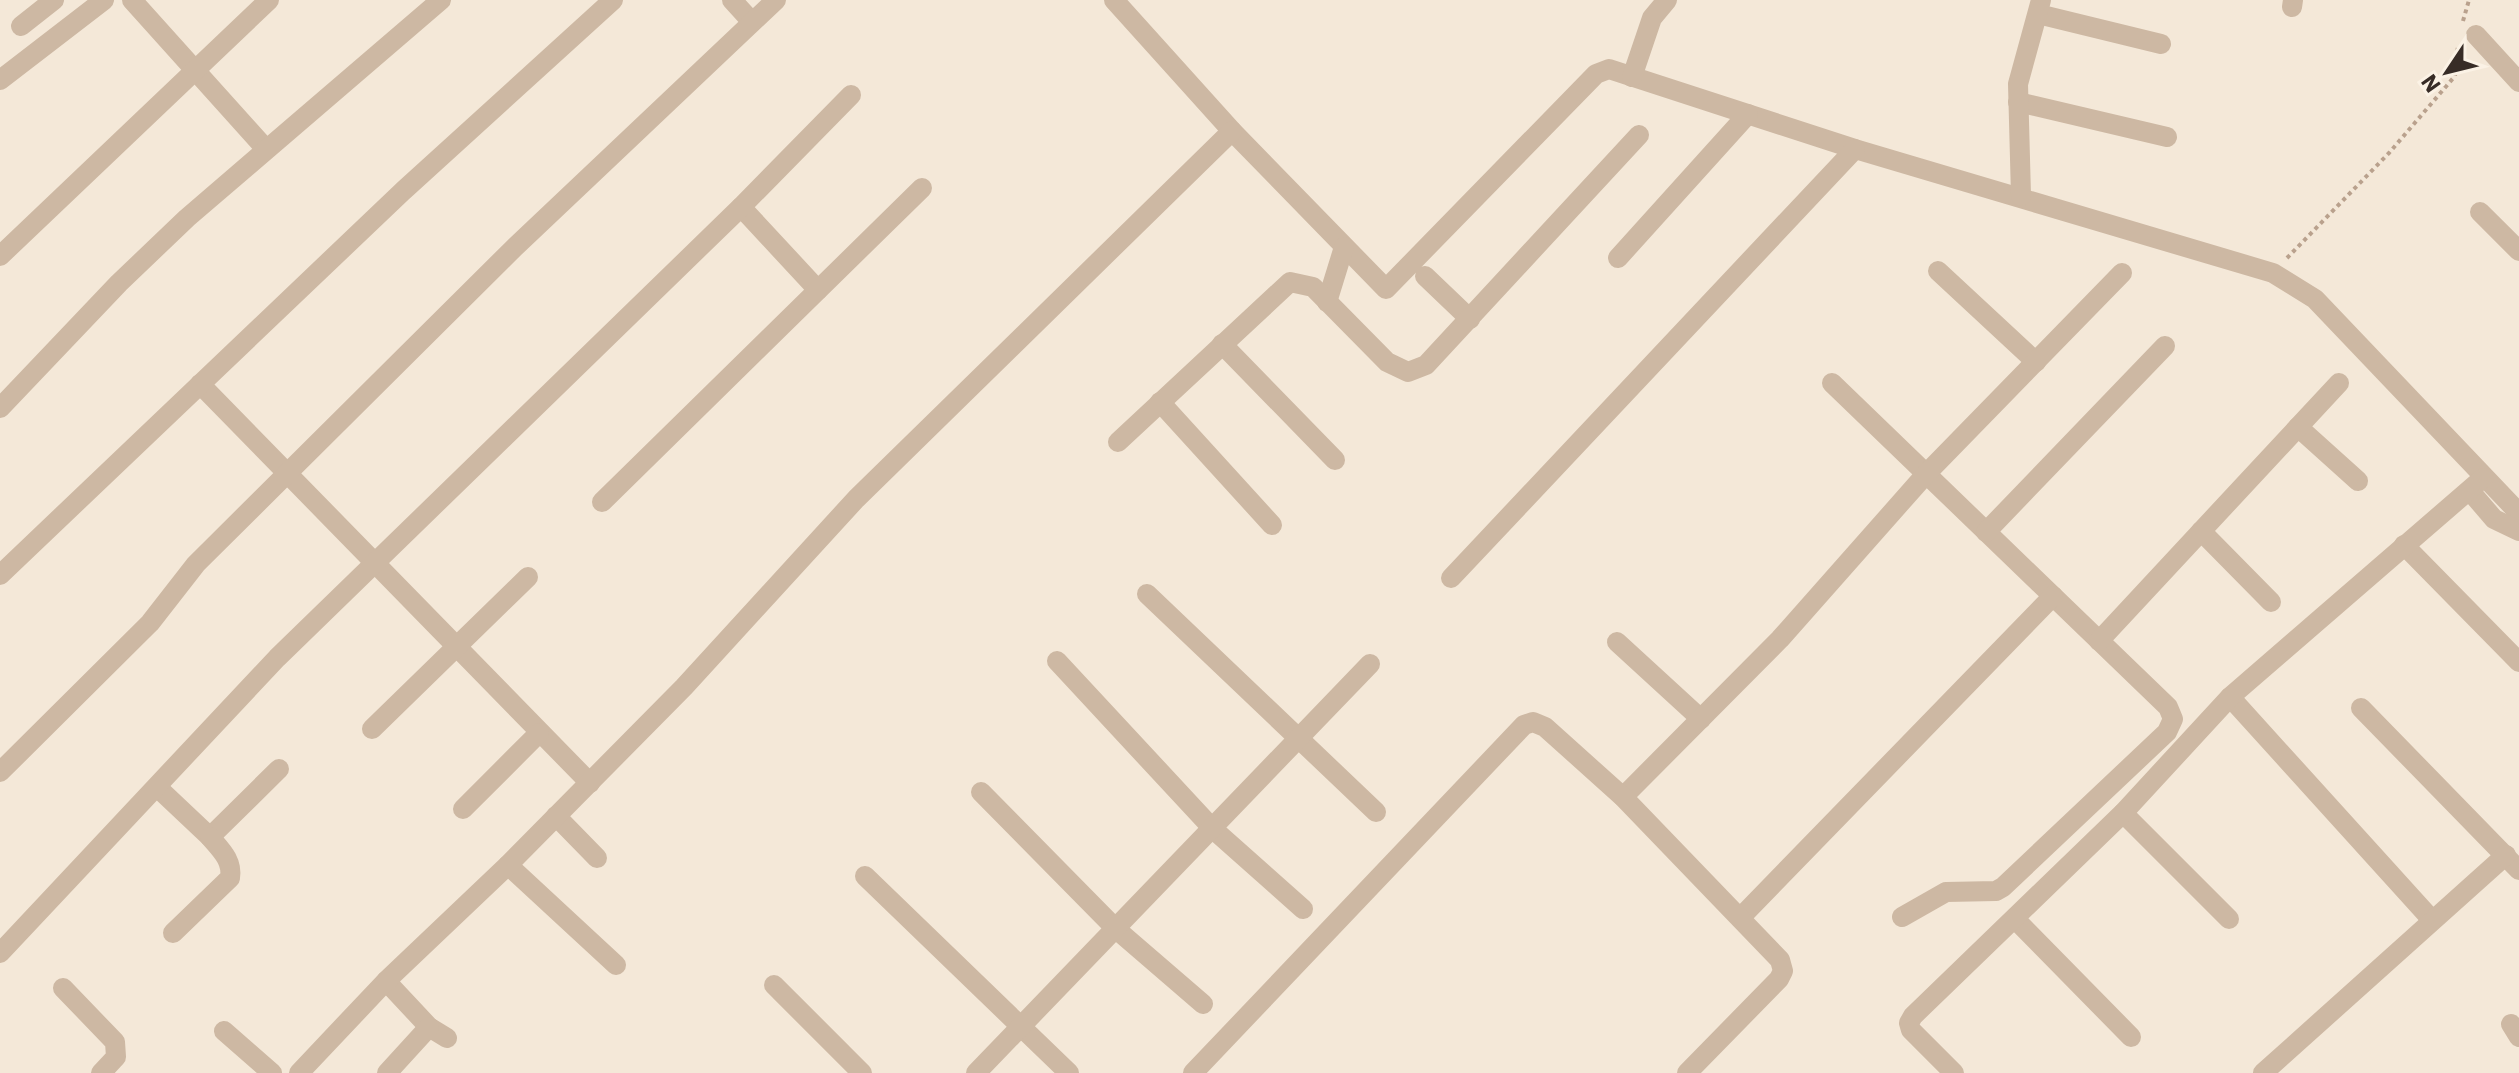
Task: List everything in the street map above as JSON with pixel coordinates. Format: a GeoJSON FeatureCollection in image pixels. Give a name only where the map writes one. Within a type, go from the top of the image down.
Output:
{"type":"FeatureCollection","features":[{"type":"Feature","properties":{"kind":"street"},"geometry":{"type":"LineString","coordinates":[[21,26],[54,0]]}},
{"type":"Feature","properties":{"kind":"street"},"geometry":{"type":"LineString","coordinates":[[0,80],[104,0]]}},
{"type":"Feature","properties":{"kind":"street"},"geometry":{"type":"LineString","coordinates":[[132,0],[265,148]]}},
{"type":"Feature","properties":{"kind":"street"},"geometry":{"type":"LineString","coordinates":[[0,256],[195,67],[269,0]]}},
{"type":"Feature","properties":{"kind":"street"},"geometry":{"type":"LineString","coordinates":[[0,408],[119,283],[265,148],[441,0]]}},
{"type":"Feature","properties":{"kind":"street"},"geometry":{"type":"LineString","coordinates":[[0,575],[403,191],[613,0]]}},
{"type":"Feature","properties":{"kind":"street"},"geometry":{"type":"LineString","coordinates":[[732,0],[752,22]]}},
{"type":"Feature","properties":{"kind":"street"},"geometry":{"type":"LineString","coordinates":[[0,772],[130,645],[196,564],[515,247],[776,0]]}},
{"type":"Feature","properties":{"kind":"street"},"geometry":{"type":"LineString","coordinates":[[1632,77],[1652,18],[1667,0]]}},
{"type":"Feature","properties":{"kind":"street"},"geometry":{"type":"LineString","coordinates":[[1123,3],[1232,131],[1383,287],[1389,288],[1596,74],[1609,69],[1855,149],[2273,273],[2315,299],[2476,485],[2494,519],[2519,531]]}},
{"type":"Feature","properties":{"kind":"street"},"geometry":{"type":"LineString","coordinates":[[2021,196],[2018,84],[2040,7],[2161,44]]}},
{"type":"Feature","properties":{"kind":"street"},"geometry":{"type":"LineString","coordinates":[[2466,31],[2519,82]]}},
{"type":"Feature","properties":{"kind":"street"},"geometry":{"type":"LineString","coordinates":[[0,953],[277,658],[741,207],[851,95]]}},
{"type":"Feature","properties":{"kind":"street"},"geometry":{"type":"LineString","coordinates":[[2018,102],[2167,137]]}},
{"type":"Feature","properties":{"kind":"street"},"geometry":{"type":"LineString","coordinates":[[1618,258],[1748,114]]}},
{"type":"Feature","properties":{"kind":"street"},"geometry":{"type":"LineString","coordinates":[[299,1073],[386,981],[590,783],[856,499],[1232,131]]}},
{"type":"Feature","properties":{"kind":"street"},"geometry":{"type":"LineString","coordinates":[[1118,442],[1290,282],[1313,287],[1387,362],[1408,372],[1426,365],[1639,135]]}},
{"type":"Feature","properties":{"kind":"street"},"geometry":{"type":"LineString","coordinates":[[1451,578],[1855,149]]}},
{"type":"Feature","properties":{"kind":"street"},"geometry":{"type":"LineString","coordinates":[[602,502],[922,188]]}},
{"type":"Feature","properties":{"kind":"street"},"geometry":{"type":"LineString","coordinates":[[741,207],[818,290]]}},
{"type":"Feature","properties":{"kind":"street"},"geometry":{"type":"LineString","coordinates":[[2480,212],[2519,251]]}},
{"type":"Feature","properties":{"kind":"street"},"geometry":{"type":"LineString","coordinates":[[1327,302],[1344,247]]}},
{"type":"Feature","properties":{"kind":"street"},"geometry":{"type":"LineString","coordinates":[[1938,271],[2036,362]]}},
{"type":"Feature","properties":{"kind":"street"},"geometry":{"type":"LineString","coordinates":[[1623,797],[1780,639],[1926,474],[2122,273]]}},
{"type":"Feature","properties":{"kind":"street"},"geometry":{"type":"LineString","coordinates":[[1425,276],[1470,319]]}},
{"type":"Feature","properties":{"kind":"street"},"geometry":{"type":"LineString","coordinates":[[1222,344],[1335,460]]}},
{"type":"Feature","properties":{"kind":"street"},"geometry":{"type":"LineString","coordinates":[[1986,532],[2165,346]]}},
{"type":"Feature","properties":{"kind":"street"},"geometry":{"type":"LineString","coordinates":[[1832,383],[2168,707],[2172,725],[2003,887],[1996,891],[1946,892],[1902,917]]}},
{"type":"Feature","properties":{"kind":"street"},"geometry":{"type":"LineString","coordinates":[[2099,641],[2339,383]]}},
{"type":"Feature","properties":{"kind":"street"},"geometry":{"type":"LineString","coordinates":[[200,384],[590,783]]}},
{"type":"Feature","properties":{"kind":"street"},"geometry":{"type":"LineString","coordinates":[[1160,402],[1272,525]]}},
{"type":"Feature","properties":{"kind":"street"},"geometry":{"type":"LineString","coordinates":[[2298,427],[2358,481]]}},
{"type":"Feature","properties":{"kind":"street"},"geometry":{"type":"LineString","coordinates":[[2476,485],[2519,513]]}},
{"type":"Feature","properties":{"kind":"street"},"geometry":{"type":"LineString","coordinates":[[1954,1073],[1909,1023],[2123,813],[2230,697],[2476,485]]}},
{"type":"Feature","properties":{"kind":"street"},"geometry":{"type":"LineString","coordinates":[[2201,531],[2271,602]]}},
{"type":"Feature","properties":{"kind":"street"},"geometry":{"type":"LineString","coordinates":[[2404,545],[2519,662]]}},
{"type":"Feature","properties":{"kind":"street"},"geometry":{"type":"LineString","coordinates":[[372,729],[528,577]]}},
{"type":"Feature","properties":{"kind":"street"},"geometry":{"type":"LineString","coordinates":[[1147,594],[1376,812]]}},
{"type":"Feature","properties":{"kind":"street"},"geometry":{"type":"LineString","coordinates":[[1742,916],[2053,596]]}},
{"type":"Feature","properties":{"kind":"street"},"geometry":{"type":"LineString","coordinates":[[1617,642],[1701,719]]}},
{"type":"Feature","properties":{"kind":"street"},"geometry":{"type":"LineString","coordinates":[[1057,661],[1213,829],[1303,909]]}},
{"type":"Feature","properties":{"kind":"street"},"geometry":{"type":"LineString","coordinates":[[976,1073],[1213,829],[1296,737],[1370,664]]}},
{"type":"Feature","properties":{"kind":"street"},"geometry":{"type":"LineString","coordinates":[[2230,697],[2432,920]]}},
{"type":"Feature","properties":{"kind":"street"},"geometry":{"type":"LineString","coordinates":[[2263,1073],[2432,920],[2512,862],[2361,708]]}},
{"type":"Feature","properties":{"kind":"street"},"geometry":{"type":"LineString","coordinates":[[1193,1073],[1524,725],[1533,722],[1545,727],[1623,797],[1742,916],[1780,960],[1783,971],[1779,979],[1687,1073]]}},
{"type":"Feature","properties":{"kind":"street"},"geometry":{"type":"LineString","coordinates":[[463,809],[539,733]]}},
{"type":"Feature","properties":{"kind":"street"},"geometry":{"type":"LineString","coordinates":[[210,837],[279,769]]}},
{"type":"Feature","properties":{"kind":"street"},"geometry":{"type":"LineString","coordinates":[[157,787],[210,837],[226,856],[232,869],[230,878],[173,933]]}},
{"type":"Feature","properties":{"kind":"street"},"geometry":{"type":"LineString","coordinates":[[981,792],[1116,929],[1203,1004]]}},
{"type":"Feature","properties":{"kind":"street"},"geometry":{"type":"LineString","coordinates":[[2123,813],[2229,919]]}},
{"type":"Feature","properties":{"kind":"street"},"geometry":{"type":"LineString","coordinates":[[556,816],[597,858]]}},
{"type":"Feature","properties":{"kind":"street"},"geometry":{"type":"LineString","coordinates":[[508,865],[616,965]]}},
{"type":"Feature","properties":{"kind":"street"},"geometry":{"type":"LineString","coordinates":[[865,876],[1069,1073]]}},
{"type":"Feature","properties":{"kind":"street"},"geometry":{"type":"LineString","coordinates":[[2015,919],[2131,1037]]}},
{"type":"Feature","properties":{"kind":"street"},"geometry":{"type":"LineString","coordinates":[[386,981],[438,1032],[387,1073]]}},
{"type":"Feature","properties":{"kind":"street"},"geometry":{"type":"LineString","coordinates":[[774,985],[862,1073]]}},
{"type":"Feature","properties":{"kind":"street"},"geometry":{"type":"LineString","coordinates":[[63,988],[115,1042],[116,1057],[101,1073]]}},
{"type":"Feature","properties":{"kind":"street"},"geometry":{"type":"LineString","coordinates":[[224,1031],[272,1073]]}},
{"type":"Feature","properties":{"kind":"path"},"geometry":{"type":"LineString","coordinates":[[2273,273],[2389,153],[2455,76],[2466,31],[2469,0]]}}]}
